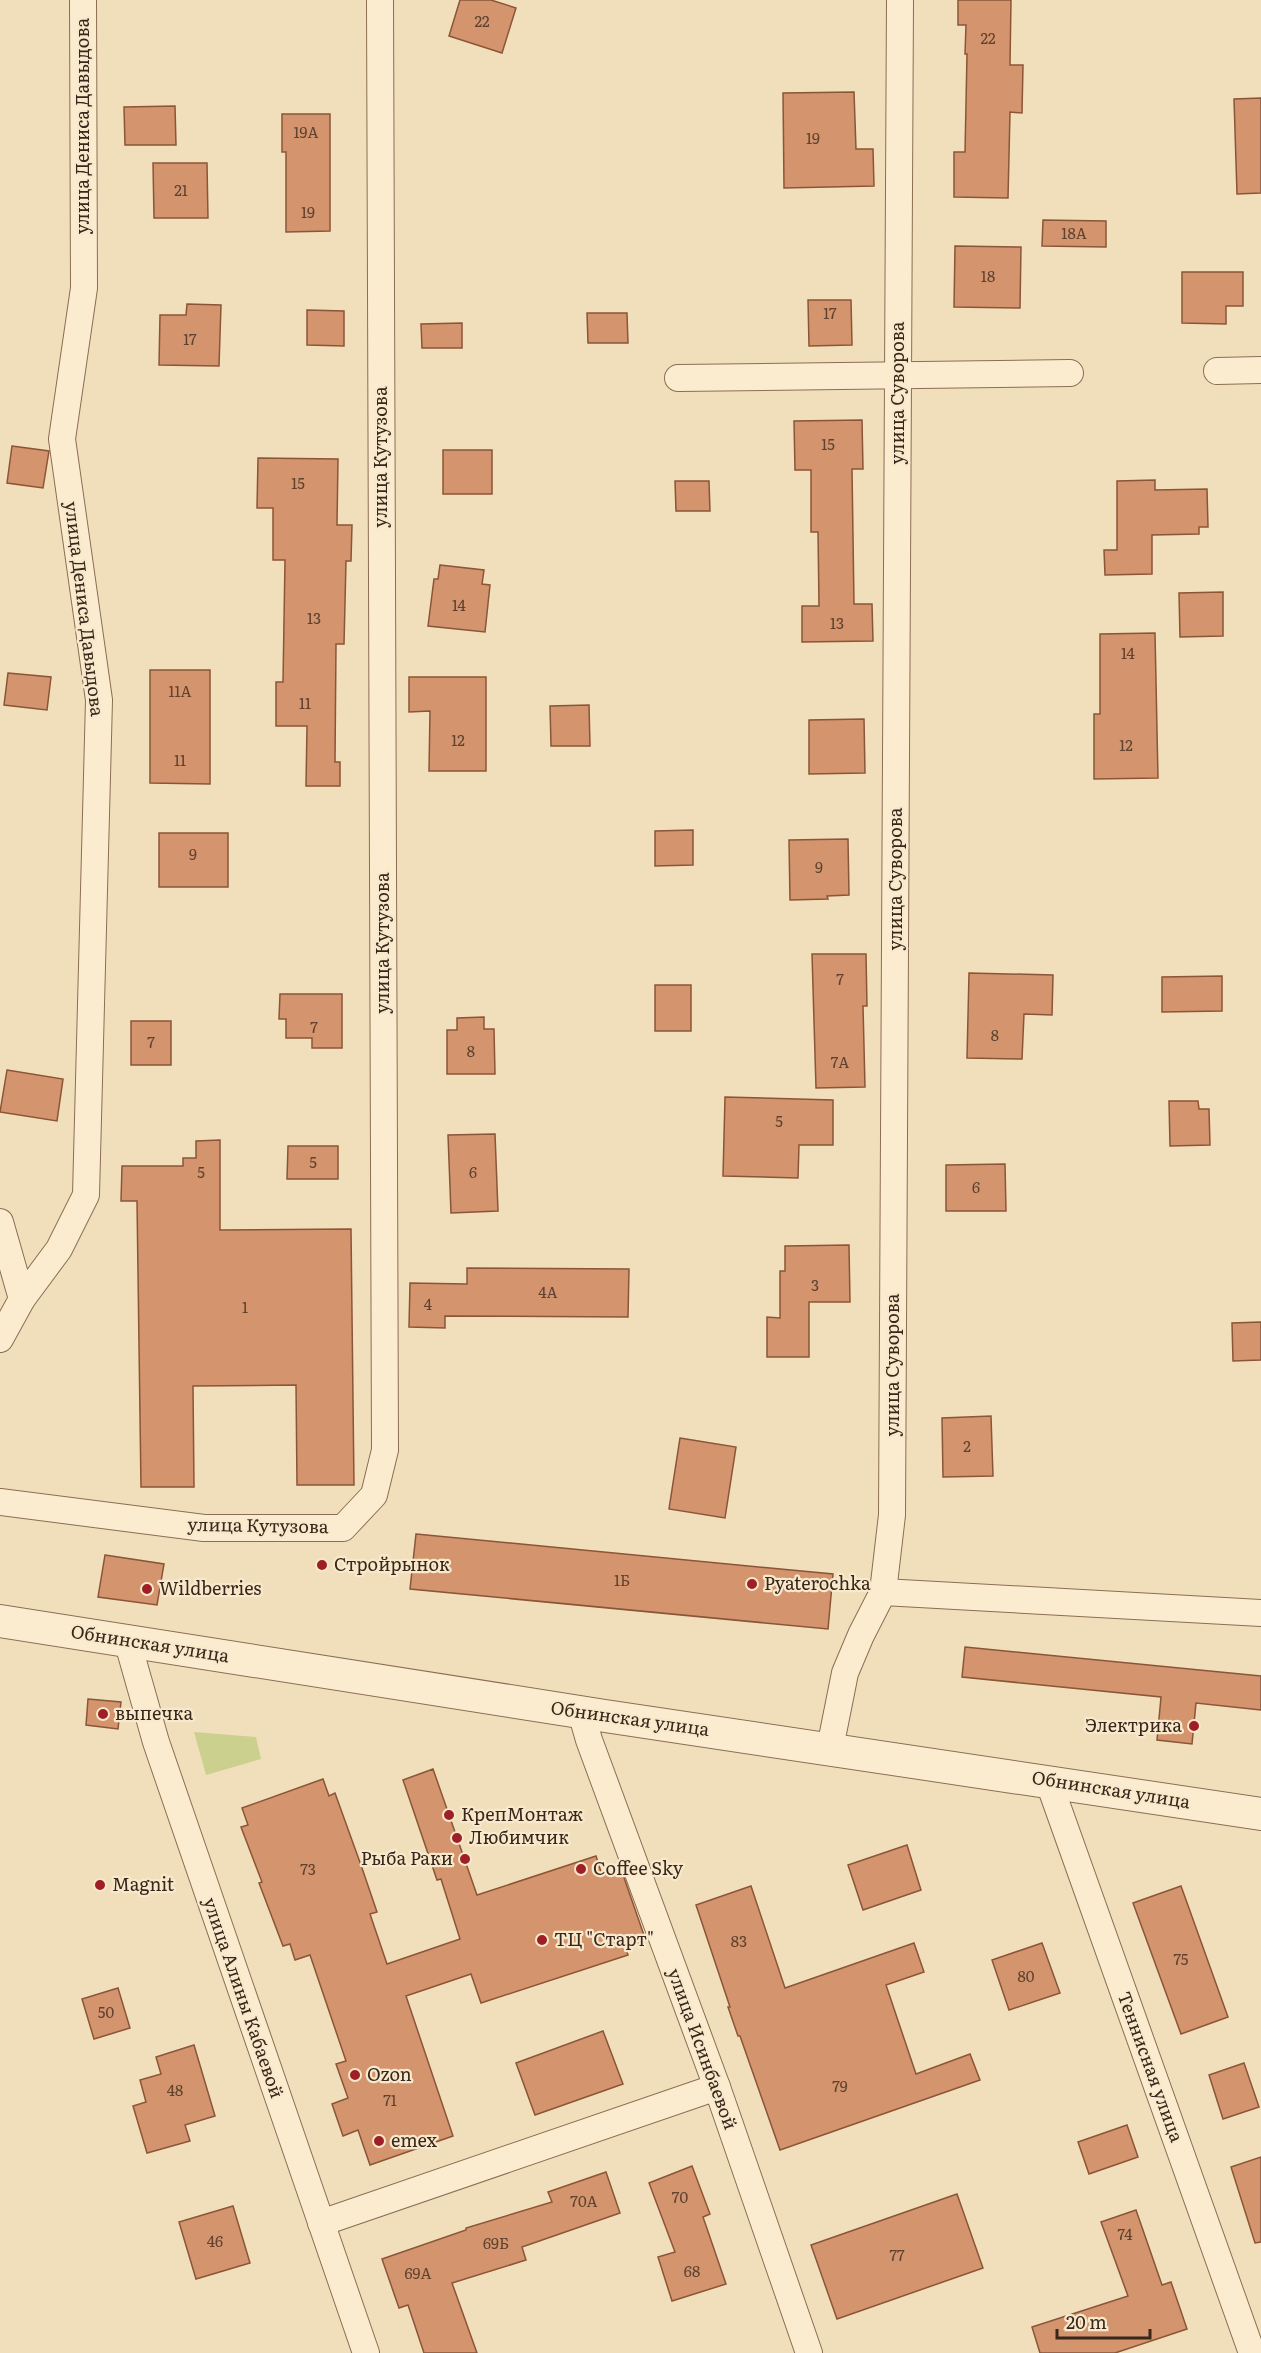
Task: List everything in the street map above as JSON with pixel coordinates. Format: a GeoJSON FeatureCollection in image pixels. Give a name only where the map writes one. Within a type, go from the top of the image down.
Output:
{"type":"FeatureCollection","features":[{"type":"Feature","properties":{"kind":"street","name":"улица Дениса Давыдова"},"geometry":{"type":"LineString","coordinates":[[0,1339],[22,1299],[59,1249],[86,1195],[99,700],[62,439],[84,288],[83,0]]}},
{"type":"Feature","properties":{"kind":"street","name":"улица Кутузова"},"geometry":{"type":"LineString","coordinates":[[0,1502],[204,1528],[343,1528],[374,1495],[377,1484],[385,1450],[380,0]]}},
{"type":"Feature","properties":{"kind":"street","name":"улица Суворова"},"geometry":{"type":"LineString","coordinates":[[830,1748],[845,1673],[883,1592],[892,1515],[900,0]]}},
{"type":"Feature","properties":{"kind":"street"},"geometry":{"type":"LineString","coordinates":[[1217,371],[1261,370]]}},
{"type":"Feature","properties":{"kind":"street"},"geometry":{"type":"LineString","coordinates":[[678,378],[1070,373]]}},
{"type":"Feature","properties":{"kind":"street"},"geometry":{"type":"LineString","coordinates":[[0,1222],[22,1299]]}},
{"type":"Feature","properties":{"kind":"street"},"geometry":{"type":"LineString","coordinates":[[883,1592],[1261,1613]]}},
{"type":"Feature","properties":{"kind":"street","name":"Обнинская улица"},"geometry":{"type":"LineString","coordinates":[[0,1621],[581,1712],[1047,1780],[1261,1814]]}},
{"type":"Feature","properties":{"kind":"street","name":"улица Алины Кабаевой"},"geometry":{"type":"LineString","coordinates":[[127,1640],[156,1742],[366,2353]]}},
{"type":"Feature","properties":{"kind":"street","name":"улица Исинбаевой"},"geometry":{"type":"LineString","coordinates":[[581,1712],[589,1740],[717,2087],[809,2353]]}},
{"type":"Feature","properties":{"kind":"street","name":"Теннисная улица"},"geometry":{"type":"LineString","coordinates":[[1047,1780],[1252,2353]]}},
{"type":"Feature","properties":{"kind":"street"},"geometry":{"type":"LineString","coordinates":[[321,2223],[717,2087]]}},
{"type":"Feature","properties":{"kind":"green space"},"geometry":{"type":"Polygon","coordinates":[[[194,1732],[256,1737],[261,1759],[206,1775],[194,1732]]]}},
{"type":"Feature","properties":{"kind":"building"},"geometry":{"type":"Polygon","coordinates":[[[460,0],[491,0],[516,8],[502,53],[449,36],[460,0]]]}},
{"type":"Feature","properties":{"kind":"building"},"geometry":{"type":"Polygon","coordinates":[[[958,0],[1011,0],[1010,65],[1023,65],[1022,113],[1010,112],[1008,198],[954,197],[954,152],[965,152],[967,54],[965,54],[966,25],[958,25],[958,0]]]}},
{"type":"Feature","properties":{"kind":"building"},"geometry":{"type":"Polygon","coordinates":[[[854,92],[856,149],[873,149],[874,186],[784,188],[783,93],[854,92]]]}},
{"type":"Feature","properties":{"kind":"building"},"geometry":{"type":"Polygon","coordinates":[[[1261,98],[1261,193],[1237,194],[1234,99],[1261,98]]]}},
{"type":"Feature","properties":{"kind":"building"},"geometry":{"type":"Polygon","coordinates":[[[175,106],[176,145],[125,145],[124,107],[175,106]]]}},
{"type":"Feature","properties":{"kind":"building"},"geometry":{"type":"Polygon","coordinates":[[[282,114],[330,114],[330,231],[286,232],[286,152],[282,152],[282,114]]]}},
{"type":"Feature","properties":{"kind":"building"},"geometry":{"type":"Polygon","coordinates":[[[153,163],[207,163],[208,218],[154,218],[153,163]]]}},
{"type":"Feature","properties":{"kind":"building"},"geometry":{"type":"Polygon","coordinates":[[[1043,220],[1106,221],[1106,247],[1042,246],[1043,220]]]}},
{"type":"Feature","properties":{"kind":"building"},"geometry":{"type":"Polygon","coordinates":[[[955,246],[1021,247],[1020,308],[954,307],[955,246]]]}},
{"type":"Feature","properties":{"kind":"building"},"geometry":{"type":"Polygon","coordinates":[[[1182,272],[1243,272],[1243,306],[1226,306],[1226,324],[1182,323],[1182,272]]]}},
{"type":"Feature","properties":{"kind":"building"},"geometry":{"type":"Polygon","coordinates":[[[808,300],[851,300],[852,345],[809,346],[808,300]]]}},
{"type":"Feature","properties":{"kind":"building"},"geometry":{"type":"Polygon","coordinates":[[[187,304],[221,305],[219,366],[159,365],[160,315],[186,315],[187,304]]]}},
{"type":"Feature","properties":{"kind":"building"},"geometry":{"type":"Polygon","coordinates":[[[307,310],[344,311],[344,346],[307,345],[307,310]]]}},
{"type":"Feature","properties":{"kind":"building"},"geometry":{"type":"Polygon","coordinates":[[[587,313],[627,313],[628,343],[588,343],[587,313]]]}},
{"type":"Feature","properties":{"kind":"building"},"geometry":{"type":"Polygon","coordinates":[[[462,323],[462,348],[422,348],[421,324],[462,323]]]}},
{"type":"Feature","properties":{"kind":"building"},"geometry":{"type":"Polygon","coordinates":[[[862,420],[863,469],[852,469],[854,604],[872,604],[873,641],[802,642],[802,606],[819,606],[818,532],[811,532],[811,470],[795,470],[794,421],[862,420]]]}},
{"type":"Feature","properties":{"kind":"building"},"geometry":{"type":"Polygon","coordinates":[[[12,446],[49,451],[43,488],[7,483],[12,446]]]}},
{"type":"Feature","properties":{"kind":"building"},"geometry":{"type":"Polygon","coordinates":[[[443,450],[492,450],[492,494],[443,494],[443,450]]]}},
{"type":"Feature","properties":{"kind":"building"},"geometry":{"type":"Polygon","coordinates":[[[258,458],[338,459],[337,525],[352,525],[351,561],[346,561],[344,644],[336,644],[335,762],[340,762],[340,786],[306,786],[307,726],[276,726],[276,682],[283,682],[285,560],[273,560],[273,508],[257,508],[258,458]]]}},
{"type":"Feature","properties":{"kind":"building"},"geometry":{"type":"Polygon","coordinates":[[[1155,480],[1155,490],[1207,489],[1208,527],[1199,527],[1199,534],[1152,535],[1152,574],[1105,575],[1104,550],[1117,550],[1117,481],[1155,480]]]}},
{"type":"Feature","properties":{"kind":"building"},"geometry":{"type":"Polygon","coordinates":[[[675,481],[709,481],[710,511],[676,511],[675,481]]]}},
{"type":"Feature","properties":{"kind":"building"},"geometry":{"type":"Polygon","coordinates":[[[440,565],[484,570],[482,584],[490,585],[485,632],[428,626],[434,579],[438,579],[440,565]]]}},
{"type":"Feature","properties":{"kind":"building"},"geometry":{"type":"Polygon","coordinates":[[[1223,592],[1223,636],[1180,637],[1179,593],[1223,592]]]}},
{"type":"Feature","properties":{"kind":"building"},"geometry":{"type":"Polygon","coordinates":[[[1155,633],[1158,778],[1094,779],[1094,714],[1100,714],[1100,634],[1155,633]]]}},
{"type":"Feature","properties":{"kind":"building"},"geometry":{"type":"Polygon","coordinates":[[[150,670],[210,670],[210,784],[150,783],[150,670]]]}},
{"type":"Feature","properties":{"kind":"building"},"geometry":{"type":"Polygon","coordinates":[[[8,673],[51,677],[47,710],[4,705],[8,673]]]}},
{"type":"Feature","properties":{"kind":"building"},"geometry":{"type":"Polygon","coordinates":[[[409,677],[486,677],[486,771],[429,771],[430,711],[409,712],[409,677]]]}},
{"type":"Feature","properties":{"kind":"building"},"geometry":{"type":"Polygon","coordinates":[[[589,705],[590,746],[551,746],[550,706],[589,705]]]}},
{"type":"Feature","properties":{"kind":"building"},"geometry":{"type":"Polygon","coordinates":[[[864,719],[865,773],[809,774],[809,720],[864,719]]]}},
{"type":"Feature","properties":{"kind":"building"},"geometry":{"type":"Polygon","coordinates":[[[693,830],[693,865],[655,866],[655,831],[693,830]]]}},
{"type":"Feature","properties":{"kind":"building"},"geometry":{"type":"Polygon","coordinates":[[[159,833],[228,833],[228,887],[159,887],[159,833]]]}},
{"type":"Feature","properties":{"kind":"building"},"geometry":{"type":"Polygon","coordinates":[[[848,839],[849,895],[827,896],[828,899],[790,900],[789,840],[848,839]]]}},
{"type":"Feature","properties":{"kind":"building"},"geometry":{"type":"Polygon","coordinates":[[[812,954],[866,954],[867,1006],[863,1006],[865,1087],[816,1088],[812,954]]]}},
{"type":"Feature","properties":{"kind":"building"},"geometry":{"type":"Polygon","coordinates":[[[969,973],[1053,975],[1052,1015],[1024,1014],[1022,1059],[967,1058],[969,973]]]}},
{"type":"Feature","properties":{"kind":"building"},"geometry":{"type":"Polygon","coordinates":[[[1222,976],[1222,1011],[1162,1012],[1162,977],[1222,976]]]}},
{"type":"Feature","properties":{"kind":"building"},"geometry":{"type":"Polygon","coordinates":[[[655,985],[691,985],[691,1031],[655,1031],[655,985]]]}},
{"type":"Feature","properties":{"kind":"building"},"geometry":{"type":"Polygon","coordinates":[[[280,994],[342,994],[342,1048],[312,1048],[312,1038],[286,1038],[286,1019],[279,1019],[280,994]]]}},
{"type":"Feature","properties":{"kind":"building"},"geometry":{"type":"Polygon","coordinates":[[[484,1017],[484,1029],[494,1029],[495,1074],[447,1074],[447,1030],[457,1030],[457,1018],[484,1017]]]}},
{"type":"Feature","properties":{"kind":"building"},"geometry":{"type":"Polygon","coordinates":[[[131,1021],[171,1021],[171,1065],[131,1065],[131,1021]]]}},
{"type":"Feature","properties":{"kind":"building"},"geometry":{"type":"Polygon","coordinates":[[[7,1070],[63,1079],[57,1121],[0,1112],[7,1070]]]}},
{"type":"Feature","properties":{"kind":"building"},"geometry":{"type":"Polygon","coordinates":[[[725,1097],[833,1100],[833,1145],[799,1145],[798,1178],[723,1176],[725,1097]]]}},
{"type":"Feature","properties":{"kind":"building"},"geometry":{"type":"Polygon","coordinates":[[[1169,1101],[1198,1101],[1199,1109],[1209,1109],[1210,1145],[1170,1146],[1169,1101]]]}},
{"type":"Feature","properties":{"kind":"building"},"geometry":{"type":"Polygon","coordinates":[[[495,1134],[498,1211],[451,1213],[448,1135],[495,1134]]]}},
{"type":"Feature","properties":{"kind":"building"},"geometry":{"type":"Polygon","coordinates":[[[220,1140],[220,1230],[351,1229],[354,1485],[297,1485],[296,1385],[193,1386],[194,1487],[141,1487],[137,1201],[121,1201],[122,1166],[183,1166],[183,1158],[196,1158],[196,1141],[220,1140]]]}},
{"type":"Feature","properties":{"kind":"building"},"geometry":{"type":"Polygon","coordinates":[[[288,1146],[338,1146],[338,1179],[287,1179],[288,1146]]]}},
{"type":"Feature","properties":{"kind":"building"},"geometry":{"type":"Polygon","coordinates":[[[1005,1164],[1006,1211],[946,1211],[946,1165],[1005,1164]]]}},
{"type":"Feature","properties":{"kind":"building"},"geometry":{"type":"Polygon","coordinates":[[[849,1245],[850,1302],[809,1302],[809,1357],[767,1357],[767,1317],[780,1318],[780,1271],[785,1271],[785,1246],[849,1245]]]}},
{"type":"Feature","properties":{"kind":"building"},"geometry":{"type":"Polygon","coordinates":[[[467,1268],[629,1269],[628,1317],[445,1316],[445,1328],[409,1327],[410,1283],[467,1284],[467,1268]]]}},
{"type":"Feature","properties":{"kind":"building"},"geometry":{"type":"Polygon","coordinates":[[[1261,1322],[1261,1360],[1233,1361],[1232,1323],[1261,1322]]]}},
{"type":"Feature","properties":{"kind":"building"},"geometry":{"type":"Polygon","coordinates":[[[991,1416],[993,1476],[943,1477],[942,1418],[991,1416]]]}},
{"type":"Feature","properties":{"kind":"building"},"geometry":{"type":"Polygon","coordinates":[[[680,1438],[736,1447],[725,1518],[669,1509],[680,1438]]]}},
{"type":"Feature","properties":{"kind":"building"},"geometry":{"type":"Polygon","coordinates":[[[416,1534],[833,1574],[828,1629],[410,1589],[416,1534]]]}},
{"type":"Feature","properties":{"kind":"building"},"geometry":{"type":"Polygon","coordinates":[[[105,1555],[164,1564],[157,1605],[98,1597],[105,1555]]]}},
{"type":"Feature","properties":{"kind":"building"},"geometry":{"type":"Polygon","coordinates":[[[965,1647],[1261,1676],[1261,1710],[1196,1703],[1192,1744],[1157,1740],[1161,1697],[962,1677],[965,1647]]]}},
{"type":"Feature","properties":{"kind":"building","name":"выпечка"},"geometry":{"type":"Polygon","coordinates":[[[88,1699],[121,1702],[118,1729],[86,1725],[88,1699]]]}},
{"type":"Feature","properties":{"kind":"building"},"geometry":{"type":"Polygon","coordinates":[[[433,1769],[477,1895],[596,1856],[602,1875],[621,1869],[646,1941],[625,1947],[628,1955],[481,2003],[471,1974],[406,1996],[453,2136],[370,2165],[358,2130],[343,2136],[332,2104],[348,2098],[336,2064],[346,2061],[310,1955],[295,1960],[290,1944],[283,1946],[241,1827],[248,1825],[242,1808],[323,1779],[329,1796],[335,1793],[362,1868],[377,1912],[370,1914],[387,1964],[460,1939],[441,1879],[437,1880],[403,1780],[433,1769]]]}},
{"type":"Feature","properties":{"kind":"building"},"geometry":{"type":"Polygon","coordinates":[[[907,1845],[921,1890],[863,1910],[848,1865],[907,1845]]]}},
{"type":"Feature","properties":{"kind":"building"},"geometry":{"type":"Polygon","coordinates":[[[751,1886],[785,1988],[914,1943],[924,1972],[886,1985],[916,2074],[970,2054],[980,2080],[780,2150],[728,2007],[730,2007],[696,1905],[751,1886]]]}},
{"type":"Feature","properties":{"kind":"building"},"geometry":{"type":"Polygon","coordinates":[[[1181,1886],[1228,2017],[1181,2034],[1133,1903],[1181,1886]]]}},
{"type":"Feature","properties":{"kind":"building"},"geometry":{"type":"Polygon","coordinates":[[[1042,1943],[1060,1993],[1009,2010],[992,1960],[1042,1943]]]}},
{"type":"Feature","properties":{"kind":"building"},"geometry":{"type":"Polygon","coordinates":[[[118,1988],[130,2028],[94,2039],[82,1999],[118,1988]]]}},
{"type":"Feature","properties":{"kind":"building"},"geometry":{"type":"Polygon","coordinates":[[[603,2031],[623,2084],[535,2115],[516,2063],[603,2031]]]}},
{"type":"Feature","properties":{"kind":"building"},"geometry":{"type":"Polygon","coordinates":[[[194,2045],[215,2116],[185,2125],[190,2141],[147,2153],[133,2106],[146,2102],[140,2080],[161,2074],[156,2057],[194,2045]]]}},
{"type":"Feature","properties":{"kind":"building"},"geometry":{"type":"Polygon","coordinates":[[[1244,2063],[1259,2107],[1223,2119],[1209,2075],[1244,2063]]]}},
{"type":"Feature","properties":{"kind":"building"},"geometry":{"type":"Polygon","coordinates":[[[1127,2125],[1138,2157],[1089,2174],[1078,2142],[1127,2125]]]}},
{"type":"Feature","properties":{"kind":"building"},"geometry":{"type":"Polygon","coordinates":[[[1261,2157],[1261,2242],[1255,2243],[1231,2167],[1261,2157]]]}},
{"type":"Feature","properties":{"kind":"building"},"geometry":{"type":"Polygon","coordinates":[[[692,2166],[710,2214],[703,2217],[726,2284],[672,2301],[658,2257],[675,2252],[649,2183],[692,2166]]]}},
{"type":"Feature","properties":{"kind":"building"},"geometry":{"type":"Polygon","coordinates":[[[606,2172],[620,2213],[522,2247],[526,2260],[452,2283],[477,2353],[424,2353],[408,2305],[399,2308],[382,2259],[466,2230],[466,2228],[552,2202],[548,2192],[606,2172]]]}},
{"type":"Feature","properties":{"kind":"building"},"geometry":{"type":"Polygon","coordinates":[[[957,2194],[983,2268],[837,2319],[811,2245],[957,2194]]]}},
{"type":"Feature","properties":{"kind":"building"},"geometry":{"type":"Polygon","coordinates":[[[233,2206],[250,2263],[196,2279],[179,2222],[233,2206]]]}},
{"type":"Feature","properties":{"kind":"building"},"geometry":{"type":"Polygon","coordinates":[[[1136,2210],[1162,2285],[1171,2282],[1187,2329],[1115,2353],[1040,2353],[1032,2327],[1128,2296],[1101,2222],[1136,2210]]]}},
{"type":"Feature","properties":{"kind":"place","name":"Стройрынок"},"geometry":{"type":"Point","coordinates":[322,1565]}},
{"type":"Feature","properties":{"kind":"place","name":"Pyaterochka"},"geometry":{"type":"Point","coordinates":[752,1584]}},
{"type":"Feature","properties":{"kind":"place","name":"Wildberries"},"geometry":{"type":"Point","coordinates":[147,1589]}},
{"type":"Feature","properties":{"kind":"place","name":"выпечка"},"geometry":{"type":"Point","coordinates":[103,1714]}},
{"type":"Feature","properties":{"kind":"place","name":"Электрика"},"geometry":{"type":"Point","coordinates":[1194,1726]}},
{"type":"Feature","properties":{"kind":"place","name":"КрепМонтаж"},"geometry":{"type":"Point","coordinates":[449,1815]}},
{"type":"Feature","properties":{"kind":"place","name":"Любимчик"},"geometry":{"type":"Point","coordinates":[457,1838]}},
{"type":"Feature","properties":{"kind":"place","name":"Рыба Раки"},"geometry":{"type":"Point","coordinates":[465,1859]}},
{"type":"Feature","properties":{"kind":"place","name":"Coffee Sky"},"geometry":{"type":"Point","coordinates":[581,1869]}},
{"type":"Feature","properties":{"kind":"place","name":"Magnit"},"geometry":{"type":"Point","coordinates":[100,1885]}},
{"type":"Feature","properties":{"kind":"place","name":"ТЦ \"Старт\""},"geometry":{"type":"Point","coordinates":[542,1940]}},
{"type":"Feature","properties":{"kind":"place","name":"Ozon"},"geometry":{"type":"Point","coordinates":[355,2075]}},
{"type":"Feature","properties":{"kind":"place","name":"emex"},"geometry":{"type":"Point","coordinates":[379,2141]}}]}
